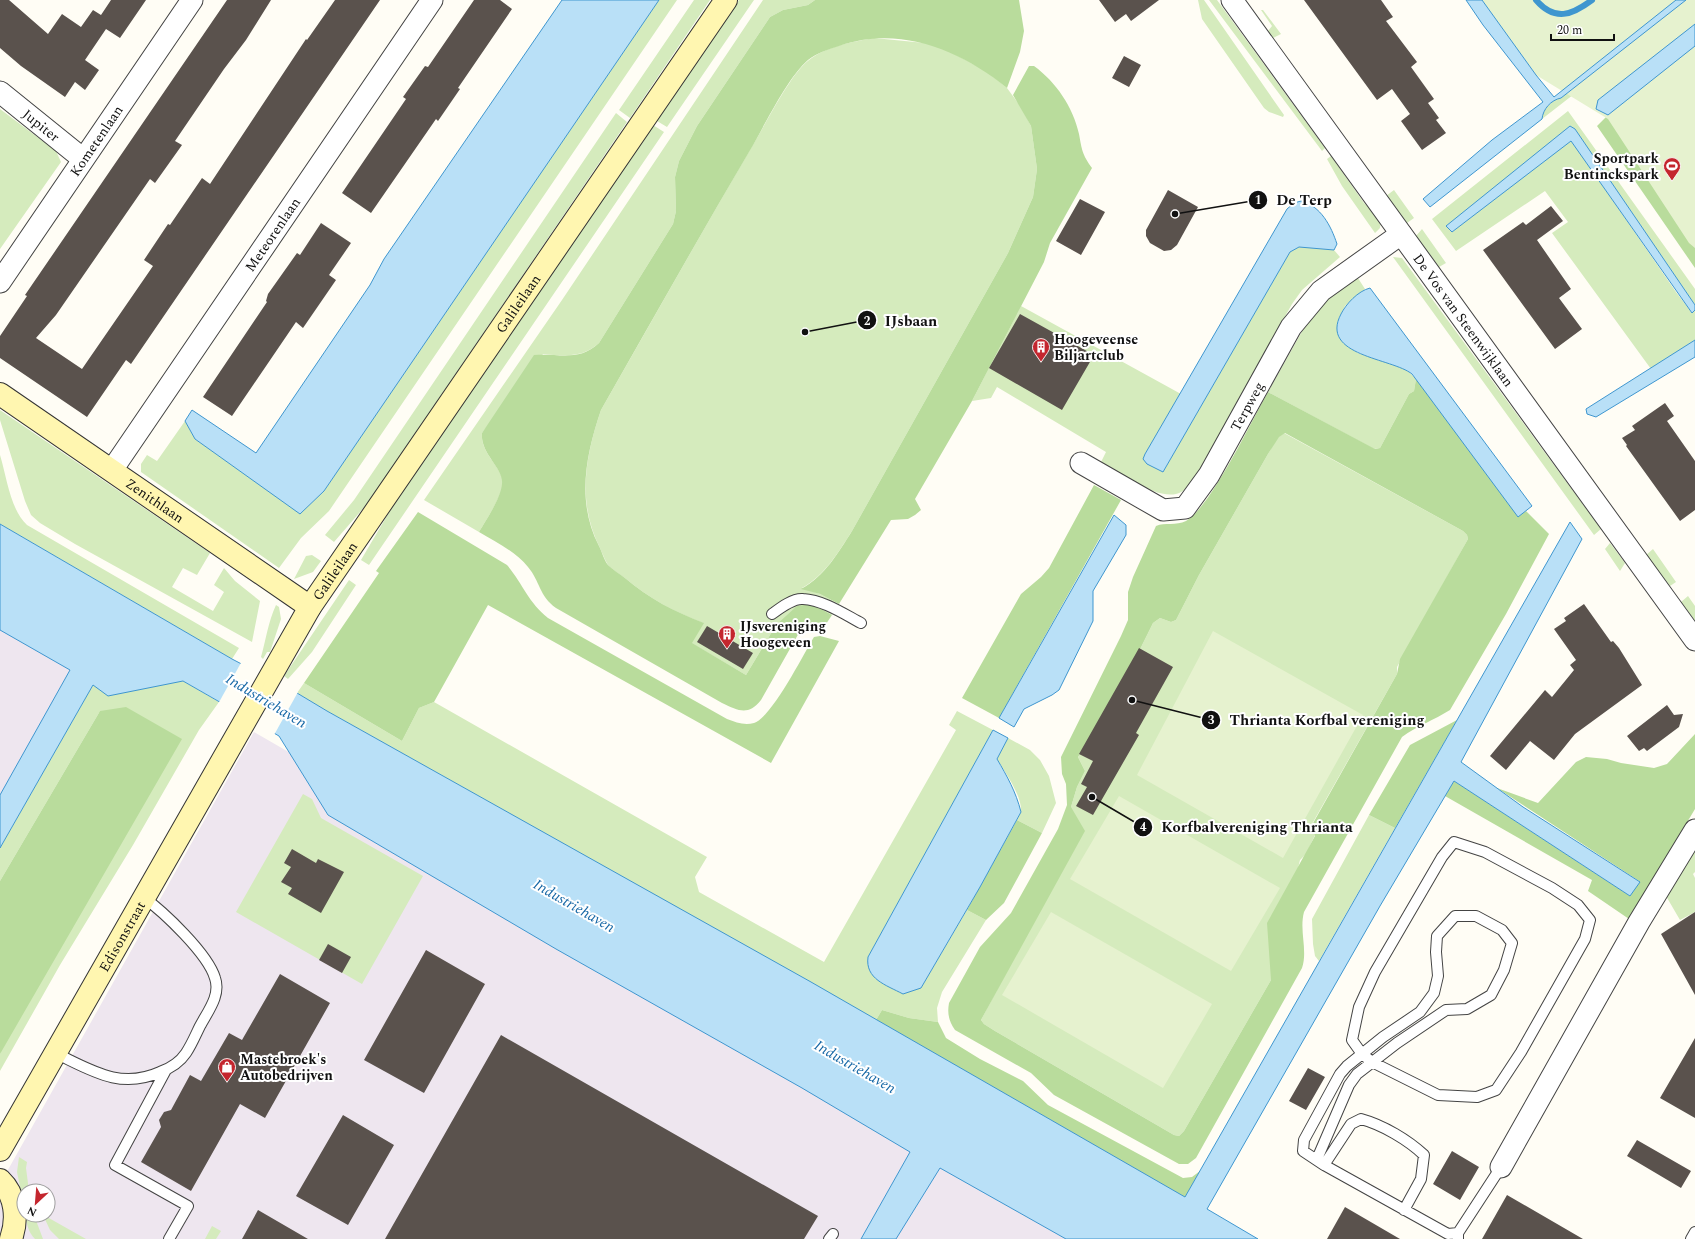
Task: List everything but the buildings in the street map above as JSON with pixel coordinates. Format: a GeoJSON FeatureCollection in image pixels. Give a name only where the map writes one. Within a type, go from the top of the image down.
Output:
{"type":"FeatureCollection","features":[{"type":"Feature","properties":{"kind":"main road","name":"Galileilaan"},"geometry":{"type":"LineString","coordinates":[[310,607],[726,0]]}},
{"type":"Feature","properties":{"kind":"main road","name":"Zenithlaan"},"geometry":{"type":"LineString","coordinates":[[0,394],[310,607]]}},
{"type":"Feature","properties":{"kind":"main road","name":"Edisonstraat"},"geometry":{"type":"LineString","coordinates":[[0,1150],[143,897],[310,607]]}},
{"type":"Feature","properties":{"kind":"main road"},"geometry":{"type":"LineString","coordinates":[[0,1180],[11,1196],[16,1212],[15,1229],[11,1239]]}},
{"type":"Feature","properties":{"kind":"street","name":"Kometenlaan"},"geometry":{"type":"LineString","coordinates":[[0,282],[82,159],[192,0]]}},
{"type":"Feature","properties":{"kind":"street","name":"Meteorenlaan"},"geometry":{"type":"LineString","coordinates":[[112,470],[432,0]]}},
{"type":"Feature","properties":{"kind":"street","name":"De Vos van Steenwijklaan"},"geometry":{"type":"LineString","coordinates":[[1232,0],[1695,640]]}},
{"type":"Feature","properties":{"kind":"street","name":"Jupiter"},"geometry":{"type":"LineString","coordinates":[[0,92],[82,159]]}},
{"type":"Feature","properties":{"kind":"street","name":"Terpweg"},"geometry":{"type":"LineString","coordinates":[[1081,463],[1163,510],[1185,508],[1209,476],[1291,327],[1321,291],[1401,234]]}},
{"type":"Feature","properties":{"kind":"street"},"geometry":{"type":"LineString","coordinates":[[1501,1167],[1640,922],[1695,830]]}},
{"type":"Feature","properties":{"kind":"lane"},"geometry":{"type":"LineString","coordinates":[[772,614],[787,604],[802,599],[824,604],[861,623]]}},
{"type":"Feature","properties":{"kind":"lane"},"geometry":{"type":"LineString","coordinates":[[1454,842],[1485,852],[1552,888],[1578,905],[1590,920],[1585,939],[1562,981],[1521,1052],[1496,1090],[1477,1097],[1438,1095],[1372,1062],[1362,1054],[1352,1040],[1359,1007],[1382,959],[1442,857],[1454,842]]}},
{"type":"Feature","properties":{"kind":"lane"},"geometry":{"type":"LineString","coordinates":[[55,1052],[109,1077],[136,1081],[173,1067],[186,1053],[217,994],[216,980],[211,968],[186,937],[155,906],[143,897]]}},
{"type":"Feature","properties":{"kind":"lane"},"geometry":{"type":"LineString","coordinates":[[1321,1162],[1349,1084],[1357,1074],[1397,1042],[1446,1010],[1467,1009],[1491,994],[1504,970],[1512,943],[1502,930],[1476,916],[1455,916],[1437,936],[1436,952],[1438,976],[1434,993],[1420,1012],[1362,1054],[1347,1066],[1340,1074],[1304,1140],[1302,1151],[1310,1157],[1448,1234],[1458,1236],[1501,1167]]}},
{"type":"Feature","properties":{"kind":"lane"},"geometry":{"type":"LineString","coordinates":[[166,1070],[115,1165],[188,1206],[169,1239]]}},
{"type":"Feature","properties":{"kind":"lane"},"geometry":{"type":"LineString","coordinates":[[1321,1162],[1351,1124],[1361,1119],[1375,1123],[1417,1148],[1424,1156],[1421,1178],[1404,1210]]}},
{"type":"Feature","properties":{"kind":"lane"},"geometry":{"type":"LineString","coordinates":[[1691,1239],[1695,1232]]}},
{"type":"Feature","properties":{"kind":"shaded area"},"geometry":{"type":"Polygon","coordinates":[[[0,620],[85,669],[0,814],[0,620]]]}},
{"type":"Feature","properties":{"kind":"shaded area"},"geometry":{"type":"Polygon","coordinates":[[[254,732],[1132,1239],[0,1239],[0,1184],[254,732]]]}},
{"type":"Feature","properties":{"kind":"green space"},"geometry":{"type":"Polygon","coordinates":[[[659,0],[677,0],[329,511],[301,538],[279,568],[141,472],[141,464],[147,455],[157,461],[185,421],[195,439],[300,513],[324,491],[659,0]]]}},
{"type":"Feature","properties":{"kind":"green space"},"geometry":{"type":"Polygon","coordinates":[[[694,0],[710,0],[630,118],[619,110],[694,0]]]}},
{"type":"Feature","properties":{"kind":"green space"},"geometry":{"type":"Polygon","coordinates":[[[739,0],[754,0],[667,127],[657,121],[739,0]]]}},
{"type":"Feature","properties":{"kind":"green space"},"geometry":{"type":"Polygon","coordinates":[[[763,0],[815,0],[808,5],[783,10],[770,17],[697,126],[679,161],[675,177],[676,211],[673,224],[599,343],[593,348],[580,354],[543,354],[482,433],[482,441],[488,455],[500,472],[503,484],[502,490],[496,502],[479,532],[424,500],[562,300],[763,0]]]}},
{"type":"Feature","properties":{"kind":"green space"},"geometry":{"type":"Polygon","coordinates":[[[815,0],[1019,0],[1024,31],[1020,52],[1007,88],[970,62],[949,52],[907,40],[884,38],[862,40],[827,50],[808,60],[792,78],[776,103],[601,410],[591,444],[586,478],[588,512],[592,529],[605,561],[610,567],[653,598],[682,614],[704,623],[692,643],[746,675],[776,625],[797,606],[812,604],[832,615],[826,624],[812,623],[800,631],[761,700],[752,708],[747,710],[738,710],[722,703],[556,608],[546,598],[532,572],[518,557],[479,532],[499,496],[502,484],[502,478],[482,441],[482,433],[534,355],[576,355],[584,353],[599,343],[673,224],[676,211],[675,177],[679,161],[697,126],[770,17],[783,10],[808,5],[815,0]]]}},
{"type":"Feature","properties":{"kind":"green space"},"geometry":{"type":"Polygon","coordinates":[[[1198,0],[1204,0],[1284,115],[1283,117],[1269,112],[1264,108],[1202,19],[1198,0]]]}},
{"type":"Feature","properties":{"kind":"green space"},"geometry":{"type":"Polygon","coordinates":[[[1209,0],[1217,0],[1325,148],[1322,151],[1209,0]]]}},
{"type":"Feature","properties":{"kind":"green space","name":"Sportpark Bentinckspark"},"geometry":{"type":"Polygon","coordinates":[[[1482,0],[1695,0],[1695,248],[1689,243],[1608,119],[1536,75],[1482,0]]]}},
{"type":"Feature","properties":{"kind":"green space"},"geometry":{"type":"Polygon","coordinates":[[[1261,10],[1263,10],[1281,34],[1273,38],[1268,31],[1272,26],[1261,10]]]}},
{"type":"Feature","properties":{"kind":"green space"},"geometry":{"type":"Polygon","coordinates":[[[874,38],[925,43],[947,50],[986,71],[1007,88],[1021,107],[1031,126],[1037,169],[1033,197],[1008,253],[852,531],[836,555],[818,577],[802,588],[820,594],[839,604],[832,615],[812,604],[776,625],[746,675],[691,643],[703,623],[672,609],[653,598],[608,565],[593,531],[588,514],[586,480],[591,445],[601,410],[786,88],[802,67],[816,55],[840,45],[874,38]]]}},
{"type":"Feature","properties":{"kind":"green space"},"geometry":{"type":"Polygon","coordinates":[[[1614,56],[1605,70],[1542,119],[1542,112],[1555,99],[1614,56]]]}},
{"type":"Feature","properties":{"kind":"green space"},"geometry":{"type":"Polygon","coordinates":[[[1029,66],[1034,66],[1042,72],[1056,87],[1068,105],[1073,114],[1084,155],[1092,168],[1050,243],[1044,262],[972,401],[915,499],[921,510],[908,519],[891,520],[839,604],[820,594],[801,589],[810,584],[824,571],[836,556],[852,531],[1008,253],[1033,197],[1037,169],[1031,126],[1013,95],[1029,66]]]}},
{"type":"Feature","properties":{"kind":"green space"},"geometry":{"type":"Polygon","coordinates":[[[0,109],[56,151],[61,162],[0,249],[0,109]]]}},
{"type":"Feature","properties":{"kind":"green space"},"geometry":{"type":"Polygon","coordinates":[[[1568,111],[1695,289],[1695,305],[1575,129],[1446,226],[1452,232],[1571,140],[1676,292],[1692,313],[1695,310],[1695,340],[1651,369],[1552,233],[1568,222],[1545,191],[1456,251],[1432,219],[1568,111]]]}},
{"type":"Feature","properties":{"kind":"green space"},"geometry":{"type":"Polygon","coordinates":[[[616,113],[627,122],[367,504],[334,542],[325,535],[354,500],[616,113]]]}},
{"type":"Feature","properties":{"kind":"green space"},"geometry":{"type":"Polygon","coordinates":[[[1608,115],[1695,224],[1695,268],[1597,126],[1608,115]]]}},
{"type":"Feature","properties":{"kind":"green space"},"geometry":{"type":"Polygon","coordinates":[[[653,125],[664,132],[369,565],[361,560],[401,492],[653,125]]]}},
{"type":"Feature","properties":{"kind":"green space"},"geometry":{"type":"Polygon","coordinates":[[[1331,156],[1364,203],[1381,219],[1380,228],[1375,233],[1342,186],[1327,159],[1331,156]]]}},
{"type":"Feature","properties":{"kind":"green space"},"geometry":{"type":"Polygon","coordinates":[[[1394,190],[1414,218],[1407,223],[1386,196],[1394,190]]]}},
{"type":"Feature","properties":{"kind":"green space"},"geometry":{"type":"Polygon","coordinates":[[[1422,229],[1446,263],[1439,267],[1416,236],[1422,229]]]}},
{"type":"Feature","properties":{"kind":"green space"},"geometry":{"type":"Polygon","coordinates":[[[1311,246],[1334,250],[1340,257],[1302,290],[1292,304],[1195,478],[1182,492],[1176,494],[1158,493],[1137,484],[1101,462],[1106,452],[997,387],[991,398],[972,401],[1021,306],[1181,394],[1145,454],[1163,472],[1290,252],[1299,247],[1311,246]]]}},
{"type":"Feature","properties":{"kind":"green space"},"geometry":{"type":"Polygon","coordinates":[[[1393,257],[1402,258],[1601,529],[1594,535],[1393,257]]]}},
{"type":"Feature","properties":{"kind":"green space"},"geometry":{"type":"Polygon","coordinates":[[[1356,275],[1365,289],[1345,306],[1339,318],[1337,329],[1340,337],[1358,353],[1405,368],[1416,379],[1414,391],[1409,394],[1380,448],[1374,449],[1268,392],[1309,319],[1320,306],[1356,275]]]}},
{"type":"Feature","properties":{"kind":"green space"},"geometry":{"type":"Polygon","coordinates":[[[1416,379],[1518,516],[1526,511],[1549,534],[1506,614],[1450,710],[1402,737],[1304,912],[1302,926],[1304,961],[1302,968],[1196,1158],[1188,1164],[1179,1164],[1054,1095],[1031,1073],[955,1030],[949,1017],[949,1003],[980,947],[1011,913],[1058,829],[1067,805],[1066,784],[1062,774],[1061,757],[1128,620],[1128,592],[1133,577],[1156,526],[1186,521],[1196,513],[1207,499],[1230,462],[1268,392],[1375,449],[1380,448],[1409,394],[1414,391],[1416,379]],[[1285,433],[1279,437],[1199,575],[1176,620],[1171,622],[1160,618],[1153,623],[1111,708],[1078,757],[1085,771],[1077,787],[1071,807],[1085,831],[981,1020],[984,1024],[1174,1135],[1179,1136],[1184,1131],[1271,980],[1267,923],[1315,836],[1312,825],[1397,674],[1400,659],[1468,539],[1467,535],[1463,531],[1285,433]]]}},
{"type":"Feature","properties":{"kind":"green space"},"geometry":{"type":"Polygon","coordinates":[[[0,410],[210,553],[197,575],[183,568],[172,587],[213,611],[224,592],[214,585],[224,568],[235,581],[260,601],[252,642],[75,544],[40,523],[31,515],[25,501],[0,420],[0,410]]]}},
{"type":"Feature","properties":{"kind":"green space"},"geometry":{"type":"Polygon","coordinates":[[[1284,433],[1463,531],[1467,535],[1468,539],[1397,667],[1397,674],[1312,824],[1315,835],[1306,854],[1300,860],[1271,980],[1184,1131],[1179,1136],[1174,1135],[995,1031],[984,1024],[981,1020],[1015,956],[1071,807],[1077,787],[1085,771],[1078,757],[1111,708],[1153,623],[1160,618],[1171,622],[1176,620],[1199,575],[1268,454],[1278,437],[1284,433]]]}},
{"type":"Feature","properties":{"kind":"green space"},"geometry":{"type":"Polygon","coordinates":[[[0,455],[13,502],[21,518],[27,525],[239,648],[232,659],[0,524],[0,455]]]}},
{"type":"Feature","properties":{"kind":"green space"},"geometry":{"type":"Polygon","coordinates":[[[1094,485],[1121,500],[999,718],[962,698],[1021,594],[1049,568],[1094,485]]]}},
{"type":"Feature","properties":{"kind":"green space"},"geometry":{"type":"Polygon","coordinates":[[[418,512],[507,565],[535,606],[548,618],[727,719],[743,724],[754,723],[769,710],[787,684],[814,637],[820,636],[839,641],[771,763],[488,605],[434,702],[419,708],[402,741],[304,683],[379,573],[376,571],[418,512]]]}},
{"type":"Feature","properties":{"kind":"green space"},"geometry":{"type":"Polygon","coordinates":[[[1610,543],[1625,563],[1620,571],[1605,549],[1610,543]]]}},
{"type":"Feature","properties":{"kind":"green space"},"geometry":{"type":"Polygon","coordinates":[[[1653,549],[1676,582],[1670,586],[1646,555],[1653,549]]]}},
{"type":"Feature","properties":{"kind":"green space"},"geometry":{"type":"Polygon","coordinates":[[[312,555],[321,561],[313,572],[294,579],[306,556],[312,555]]]}},
{"type":"Feature","properties":{"kind":"green space"},"geometry":{"type":"Polygon","coordinates":[[[349,580],[356,585],[312,652],[288,679],[284,676],[349,580]]]}},
{"type":"Feature","properties":{"kind":"green space"},"geometry":{"type":"Polygon","coordinates":[[[1688,596],[1695,606],[1695,621],[1681,602],[1688,596]]]}},
{"type":"Feature","properties":{"kind":"green space"},"geometry":{"type":"Polygon","coordinates":[[[276,605],[279,607],[281,619],[270,652],[267,652],[263,659],[261,657],[269,624],[276,605]]]}},
{"type":"Feature","properties":{"kind":"green space"},"geometry":{"type":"Polygon","coordinates":[[[1213,631],[1363,715],[1283,858],[1137,775],[1213,631]]]}},
{"type":"Feature","properties":{"kind":"green space"},"geometry":{"type":"Polygon","coordinates":[[[183,681],[219,702],[199,730],[133,845],[60,965],[0,1071],[0,1054],[100,711],[0,881],[0,848],[93,685],[183,681]]]}},
{"type":"Feature","properties":{"kind":"green space"},"geometry":{"type":"Polygon","coordinates":[[[304,683],[402,741],[419,708],[434,702],[707,857],[695,877],[699,892],[824,962],[956,730],[949,725],[957,711],[993,730],[868,957],[921,988],[967,910],[986,920],[942,992],[937,1008],[938,1022],[909,1018],[882,1010],[876,1020],[327,711],[297,693],[304,683]]]}},
{"type":"Feature","properties":{"kind":"green space"},"geometry":{"type":"Polygon","coordinates":[[[126,707],[182,739],[0,1054],[0,881],[100,711],[126,707]]]}},
{"type":"Feature","properties":{"kind":"green space"},"geometry":{"type":"Polygon","coordinates":[[[1457,720],[1395,828],[1369,815],[1410,745],[1457,720]]]}},
{"type":"Feature","properties":{"kind":"green space"},"geometry":{"type":"Polygon","coordinates":[[[1695,734],[1695,809],[1629,919],[1588,891],[1592,880],[1445,796],[1454,781],[1630,896],[1639,881],[1497,788],[1538,803],[1576,762],[1586,757],[1607,759],[1621,763],[1654,768],[1667,764],[1695,734]]]}},
{"type":"Feature","properties":{"kind":"green space"},"geometry":{"type":"Polygon","coordinates":[[[1008,738],[1030,750],[1040,760],[1049,776],[1056,803],[1042,833],[1017,820],[1021,811],[1019,798],[997,759],[1008,738]]]}},
{"type":"Feature","properties":{"kind":"green space"},"geometry":{"type":"Polygon","coordinates":[[[303,794],[312,799],[321,818],[423,876],[362,984],[236,912],[303,794]]]}},
{"type":"Feature","properties":{"kind":"green space"},"geometry":{"type":"Polygon","coordinates":[[[1119,796],[1280,888],[1231,971],[1070,879],[1119,796]]]}},
{"type":"Feature","properties":{"kind":"green space"},"geometry":{"type":"Polygon","coordinates":[[[1369,815],[1395,828],[1319,961],[1315,956],[1313,944],[1312,919],[1369,815]]]}},
{"type":"Feature","properties":{"kind":"green space"},"geometry":{"type":"Polygon","coordinates":[[[1017,820],[1042,833],[1004,903],[986,920],[967,910],[1017,820]]]}},
{"type":"Feature","properties":{"kind":"green space"},"geometry":{"type":"Polygon","coordinates":[[[1695,848],[1695,872],[1693,874],[1695,878],[1695,912],[1680,920],[1666,896],[1695,848]]]}},
{"type":"Feature","properties":{"kind":"green space"},"geometry":{"type":"Polygon","coordinates":[[[1051,912],[1212,1004],[1163,1088],[1002,995],[1051,912]]]}},
{"type":"Feature","properties":{"kind":"green space"},"geometry":{"type":"Polygon","coordinates":[[[882,1010],[909,1018],[938,1022],[946,1038],[980,1059],[1023,1081],[1048,1105],[1183,1178],[1192,1177],[1200,1171],[1185,1198],[876,1020],[882,1010]]]}},
{"type":"Feature","properties":{"kind":"green space"},"geometry":{"type":"Polygon","coordinates":[[[19,1157],[27,1162],[26,1168],[28,1183],[19,1183],[17,1172],[19,1157]]]}},
{"type":"Feature","properties":{"kind":"green space"},"geometry":{"type":"Polygon","coordinates":[[[56,1222],[86,1239],[59,1239],[50,1230],[47,1223],[56,1222]]]}},
{"type":"Feature","properties":{"kind":"green space"},"geometry":{"type":"Polygon","coordinates":[[[27,1223],[37,1223],[43,1239],[35,1239],[28,1228],[27,1223]]]}},
{"type":"Feature","properties":{"kind":"green space"},"geometry":{"type":"Polygon","coordinates":[[[212,1226],[221,1231],[216,1239],[205,1239],[212,1226]]]}},
{"type":"Feature","properties":{"kind":"water"},"geometry":{"type":"Polygon","coordinates":[[[562,0],[659,0],[324,491],[300,514],[195,439],[185,421],[192,410],[256,453],[370,285],[384,259],[562,0]]]}},
{"type":"Feature","properties":{"kind":"water"},"geometry":{"type":"Polygon","coordinates":[[[1466,0],[1482,0],[1536,75],[1554,97],[1676,0],[1686,0],[1561,98],[1551,103],[1546,108],[1542,119],[1430,207],[1423,199],[1492,140],[1543,102],[1483,25],[1466,0]]]}},
{"type":"Feature","properties":{"kind":"water"},"geometry":{"type":"Polygon","coordinates":[[[1695,24],[1695,46],[1608,115],[1596,109],[1598,100],[1695,24]]]}},
{"type":"Feature","properties":{"kind":"water"},"geometry":{"type":"Polygon","coordinates":[[[1570,126],[1575,129],[1695,305],[1695,310],[1692,313],[1571,141],[1452,232],[1446,226],[1570,126]]]}},
{"type":"Feature","properties":{"kind":"water"},"geometry":{"type":"Polygon","coordinates":[[[1301,201],[1314,207],[1320,212],[1332,230],[1337,244],[1334,250],[1299,247],[1290,252],[1163,472],[1147,464],[1143,459],[1145,454],[1287,209],[1294,203],[1301,201]]]}},
{"type":"Feature","properties":{"kind":"water"},"geometry":{"type":"Polygon","coordinates":[[[1370,288],[1532,506],[1518,517],[1412,374],[1361,354],[1349,347],[1340,339],[1337,328],[1343,310],[1357,295],[1370,288]]]}},
{"type":"Feature","properties":{"kind":"water"},"geometry":{"type":"Polygon","coordinates":[[[1695,340],[1695,357],[1596,417],[1587,414],[1586,409],[1695,340]]]}},
{"type":"Feature","properties":{"kind":"water"},"geometry":{"type":"Polygon","coordinates":[[[1114,515],[1126,525],[1126,535],[1093,591],[1093,621],[1059,690],[1024,709],[1014,727],[999,718],[1114,515]]]}},
{"type":"Feature","properties":{"kind":"water","name":"Industriehaven"},"geometry":{"type":"Polygon","coordinates":[[[1570,522],[1582,539],[1461,762],[1523,807],[1640,882],[1630,896],[1454,781],[1380,906],[1207,1209],[1258,1239],[1066,1239],[940,1168],[896,1239],[861,1239],[910,1152],[802,1088],[556,949],[328,815],[279,736],[183,681],[108,696],[93,685],[0,848],[0,795],[70,670],[0,630],[0,524],[232,659],[297,693],[811,982],[1185,1197],[1570,522]]]}},
{"type":"Feature","properties":{"kind":"water"},"geometry":{"type":"Polygon","coordinates":[[[993,730],[1008,738],[997,759],[1014,791],[1021,812],[980,887],[921,988],[903,994],[884,984],[873,976],[868,965],[868,957],[993,730]]]}},
{"type":"Feature","properties":{"kind":"pier"},"geometry":{"type":"Polygon","coordinates":[[[242,661],[298,692],[274,735],[218,704],[242,661]]]}},
{"type":"Feature","properties":{"kind":"waterway"},"geometry":{"type":"LineString","coordinates":[[1536,0],[1543,7],[1557,14],[1571,12],[1592,0]]}},
{"type":"Feature","properties":{"kind":"place","name":"Sportpark Bentinckspark"},"geometry":{"type":"Point","coordinates":[1672,181]}},
{"type":"Feature","properties":{"kind":"place","name":"De Terp"},"geometry":{"type":"Point","coordinates":[1175,214]}},
{"type":"Feature","properties":{"kind":"place","name":"IJsbaan"},"geometry":{"type":"Point","coordinates":[805,332]}},
{"type":"Feature","properties":{"kind":"place","name":"Hoogeveense Biljartclub"},"geometry":{"type":"Point","coordinates":[1041,362]}},
{"type":"Feature","properties":{"kind":"place","name":"IJsvereniging Hoogeveen"},"geometry":{"type":"Point","coordinates":[727,649]}},
{"type":"Feature","properties":{"kind":"place","name":"Thrianta Korfbal vereniging"},"geometry":{"type":"Point","coordinates":[1132,700]}},
{"type":"Feature","properties":{"kind":"place","name":"Korfbalvereniging Thrianta"},"geometry":{"type":"Point","coordinates":[1092,797]}},
{"type":"Feature","properties":{"kind":"place","name":"Mastebroek's Autobedrijven"},"geometry":{"type":"Point","coordinates":[227,1082]}}]}
